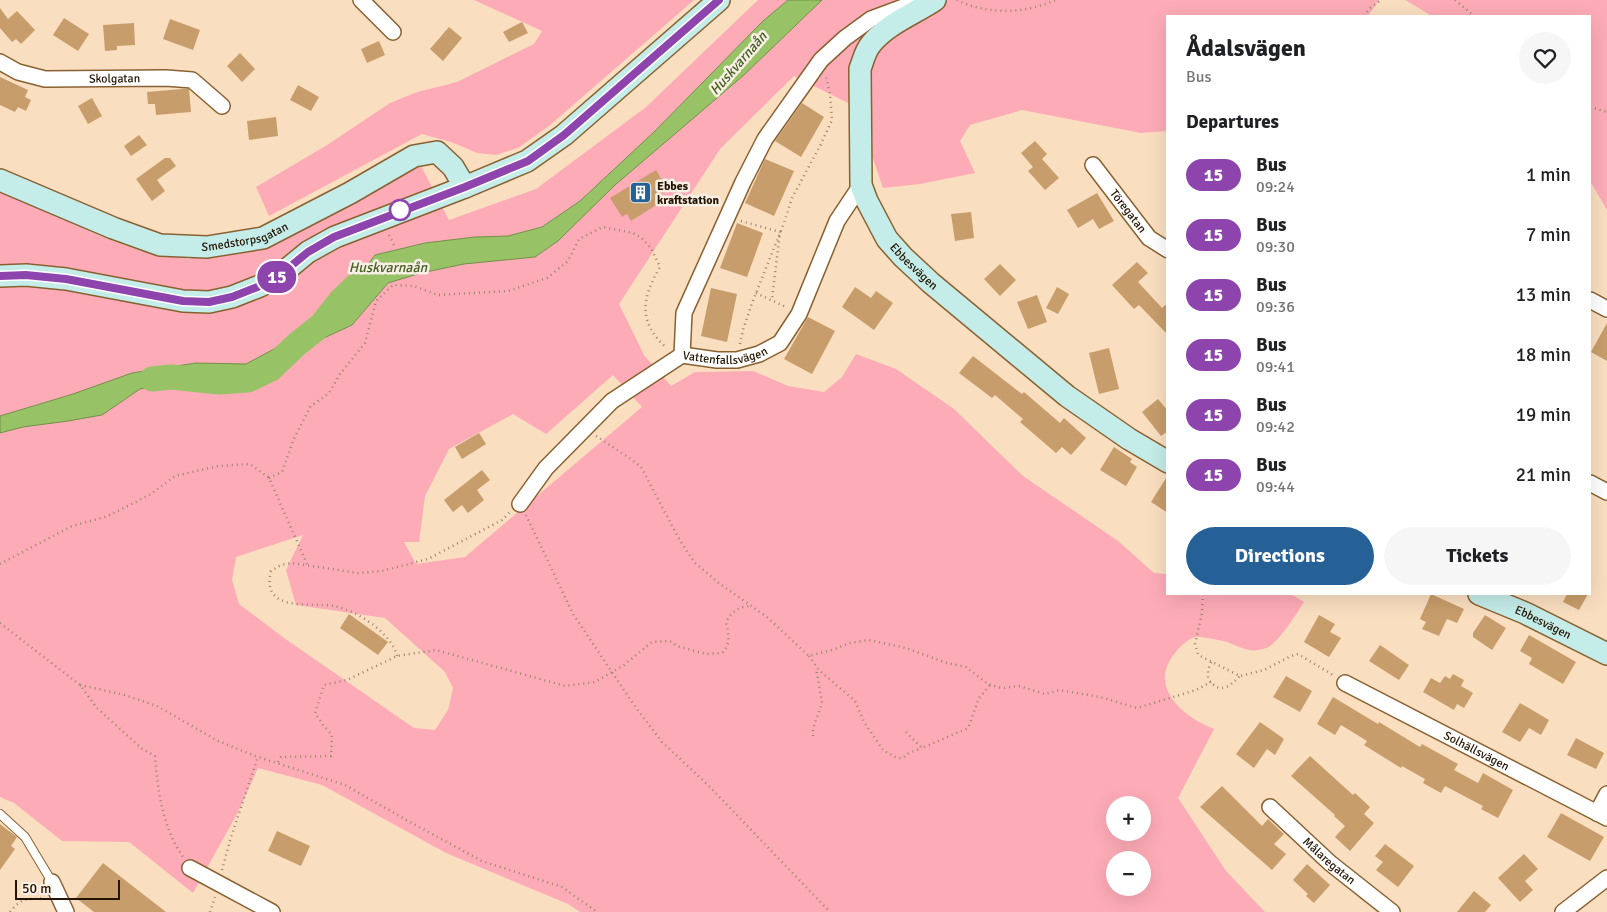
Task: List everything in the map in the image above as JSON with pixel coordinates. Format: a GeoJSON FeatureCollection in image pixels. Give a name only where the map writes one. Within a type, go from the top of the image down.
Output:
{"type":"FeatureCollection","features":[{"type":"Feature","properties":{"kind":"street"},"geometry":{"type":"LineString","coordinates":[[361,0],[393,32]]}},
{"type":"Feature","properties":{"kind":"street"},"geometry":{"type":"LineString","coordinates":[[0,276],[26,275],[66,279],[183,301],[209,302],[232,297],[260,286],[280,275],[308,252],[334,237],[528,161],[564,135],[719,0]]}},
{"type":"Feature","properties":{"kind":"street"},"geometry":{"type":"LineString","coordinates":[[682,354],[684,313],[743,182],[765,139],[821,60],[845,38],[871,19],[906,6],[933,1]]}},
{"type":"Feature","properties":{"kind":"street","name":"Ebbesvägen"},"geometry":{"type":"LineString","coordinates":[[933,1],[881,34],[871,44],[860,69],[861,185],[867,201],[887,239],[931,283],[1067,396],[1129,439],[1166,461]]}},
{"type":"Feature","properties":{"kind":"street","name":"Skolgatan"},"geometry":{"type":"LineString","coordinates":[[0,62],[18,72],[45,80],[166,78],[192,80],[222,106]]}},
{"type":"Feature","properties":{"kind":"street","name":"Smedstorpsgatan"},"geometry":{"type":"LineString","coordinates":[[0,180],[113,228],[160,245],[207,246],[263,238],[350,193],[414,156],[437,152],[453,167],[465,187]]}},
{"type":"Feature","properties":{"kind":"street","name":"Töregatan"},"geometry":{"type":"LineString","coordinates":[[1093,165],[1149,238],[1166,249]]}},
{"type":"Feature","properties":{"kind":"street","name":"Vattenfallsvägen"},"geometry":{"type":"LineString","coordinates":[[520,504],[546,468],[612,401],[682,354],[717,360],[737,360],[759,354],[780,343],[798,314],[837,221],[861,185]]}},
{"type":"Feature","properties":{"kind":"street"},"geometry":{"type":"LineString","coordinates":[[1591,301],[1607,309]]}},
{"type":"Feature","properties":{"kind":"street"},"geometry":{"type":"LineString","coordinates":[[1591,484],[1607,492]]}},
{"type":"Feature","properties":{"kind":"street","name":"Ebbesvägen"},"geometry":{"type":"LineString","coordinates":[[1481,595],[1525,613],[1607,654]]}},
{"type":"Feature","properties":{"kind":"street","name":"Solhällsvägen"},"geometry":{"type":"LineString","coordinates":[[1345,682],[1602,815]]}},
{"type":"Feature","properties":{"kind":"street"},"geometry":{"type":"LineString","coordinates":[[1602,815],[1607,794]]}},
{"type":"Feature","properties":{"kind":"street","name":"Målaregatan"},"geometry":{"type":"LineString","coordinates":[[1270,807],[1330,863],[1392,912]]}},
{"type":"Feature","properties":{"kind":"street"},"geometry":{"type":"LineString","coordinates":[[190,868],[218,887],[272,912]]}},
{"type":"Feature","properties":{"kind":"street"},"geometry":{"type":"LineString","coordinates":[[1563,912],[1607,878]]}},
{"type":"Feature","properties":{"kind":"street"},"geometry":{"type":"LineString","coordinates":[[52,882],[66,912]]}},
{"type":"Feature","properties":{"kind":"lane"},"geometry":{"type":"LineString","coordinates":[[0,814],[25,837],[52,882]]}},
{"type":"Feature","properties":{"kind":"path"},"geometry":{"type":"LineString","coordinates":[[957,0],[987,10],[1021,10],[1055,0]]}},
{"type":"Feature","properties":{"kind":"path"},"geometry":{"type":"LineString","coordinates":[[1365,15],[1370,8],[1381,0]]}},
{"type":"Feature","properties":{"kind":"path"},"geometry":{"type":"LineString","coordinates":[[1456,0],[1473,15]]}},
{"type":"Feature","properties":{"kind":"path"},"geometry":{"type":"LineString","coordinates":[[737,360],[743,330],[792,198],[832,120],[830,94],[821,60]]}},
{"type":"Feature","properties":{"kind":"path"},"geometry":{"type":"LineString","coordinates":[[1591,107],[1607,112]]}},
{"type":"Feature","properties":{"kind":"path"},"geometry":{"type":"LineString","coordinates":[[747,223],[780,232]]}},
{"type":"Feature","properties":{"kind":"path"},"geometry":{"type":"LineString","coordinates":[[269,478],[282,472],[293,441],[310,407],[329,393],[340,374],[365,343],[376,301],[393,285],[414,286],[438,294],[508,291],[547,278],[568,261],[579,239],[603,227],[633,234],[642,238],[651,248],[660,267],[651,282],[644,310],[651,332],[666,348],[682,354]]}},
{"type":"Feature","properties":{"kind":"path"},"geometry":{"type":"LineString","coordinates":[[756,292],[772,299],[780,232]]}},
{"type":"Feature","properties":{"kind":"path"},"geometry":{"type":"LineString","coordinates":[[412,281],[414,286]]}},
{"type":"Feature","properties":{"kind":"path"},"geometry":{"type":"LineString","coordinates":[[586,427],[641,468],[678,537],[694,562],[720,584],[768,617],[809,656],[831,682],[855,701],[864,722],[883,750],[898,758],[903,758],[909,753],[966,729],[969,726],[979,698],[990,684]]}},
{"type":"Feature","properties":{"kind":"path"},"geometry":{"type":"LineString","coordinates":[[0,564],[72,526],[108,516],[151,494],[175,476],[218,466],[250,464],[269,478],[307,565]]}},
{"type":"Feature","properties":{"kind":"path"},"geometry":{"type":"LineString","coordinates":[[397,656],[395,647],[375,627],[351,612],[334,606],[296,605],[278,598],[271,592],[269,581],[271,571],[281,565],[292,563],[358,573],[382,571],[428,559],[502,520],[520,504],[572,614],[662,742],[708,786],[830,912]]}},
{"type":"Feature","properties":{"kind":"path"},"geometry":{"type":"LineString","coordinates":[[1203,595],[1196,648],[1198,654],[1240,676]]}},
{"type":"Feature","properties":{"kind":"path"},"geometry":{"type":"LineString","coordinates":[[278,762],[281,757],[331,756],[332,734],[315,713],[324,686],[347,680],[397,656],[436,650],[565,686],[595,682],[624,665],[652,642],[670,641],[677,646],[706,654],[722,653],[727,648],[730,638],[726,622],[731,614],[745,606],[753,606]]}},
{"type":"Feature","properties":{"kind":"path"},"geometry":{"type":"LineString","coordinates":[[0,623],[80,685],[97,708],[142,748],[155,756],[160,805],[180,853],[190,868]]}},
{"type":"Feature","properties":{"kind":"path"},"geometry":{"type":"LineString","coordinates":[[809,656],[850,643],[869,640],[906,648],[947,663],[966,667],[990,684],[1002,688],[1019,686],[1046,694],[1059,690],[1138,708],[1196,690],[1211,682]]}},
{"type":"Feature","properties":{"kind":"path"},"geometry":{"type":"LineString","coordinates":[[1211,662],[1208,670],[1208,679],[1223,688],[1228,687],[1240,676],[1264,670],[1298,654],[1345,682]]}},
{"type":"Feature","properties":{"kind":"path"},"geometry":{"type":"LineString","coordinates":[[813,736],[814,723],[822,703],[816,666]]}},
{"type":"Feature","properties":{"kind":"path"},"geometry":{"type":"LineString","coordinates":[[80,685],[124,695],[157,706],[218,741],[258,757],[345,785],[482,861],[562,887],[597,912]]}},
{"type":"Feature","properties":{"kind":"path"},"geometry":{"type":"LineString","coordinates":[[906,732],[922,748]]}},
{"type":"Feature","properties":{"kind":"path"},"geometry":{"type":"LineString","coordinates":[[210,912],[231,837],[258,757]]}},
{"type":"Feature","properties":{"kind":"path"},"geometry":{"type":"LineString","coordinates":[[10,912],[17,903],[26,898],[38,899],[59,896]]}},
{"type":"Feature","properties":{"kind":"shaded area"},"geometry":{"type":"Polygon","coordinates":[[[474,0],[694,0],[549,126],[518,148],[496,155],[477,153],[451,142],[422,134],[269,216],[256,187],[327,145],[390,103],[417,92],[457,82],[534,44],[542,31],[474,0]]]}},
{"type":"Feature","properties":{"kind":"shaded area"},"geometry":{"type":"Polygon","coordinates":[[[758,0],[788,0],[763,21],[655,131],[580,201],[542,227],[508,236],[475,237],[425,243],[375,255],[334,309],[274,349],[246,364],[196,363],[132,373],[73,394],[0,416],[0,191],[100,236],[144,252],[189,259],[279,238],[359,200],[420,164],[449,220],[536,189],[646,107],[758,0]]]}},
{"type":"Feature","properties":{"kind":"shaded area"},"geometry":{"type":"Polygon","coordinates":[[[822,0],[1379,0],[1369,15],[1166,15],[1166,131],[1141,133],[1022,110],[970,125],[960,141],[975,173],[920,184],[883,188],[869,147],[870,114],[794,76],[720,149],[619,304],[644,355],[671,386],[695,372],[753,371],[788,386],[824,392],[842,377],[856,354],[896,369],[954,409],[1023,476],[1118,541],[1154,573],[1166,574],[1166,595],[1293,595],[1304,602],[1276,641],[1260,650],[1244,649],[1223,641],[1200,637],[1190,639],[1175,653],[1167,666],[1165,678],[1167,689],[1172,699],[1181,709],[1202,724],[1214,729],[1178,798],[1226,871],[1265,912],[580,912],[568,904],[446,853],[322,785],[258,768],[237,814],[193,893],[129,842],[62,841],[14,803],[0,797],[0,433],[23,427],[102,415],[140,389],[199,376],[222,385],[284,367],[324,338],[352,325],[388,283],[421,273],[464,264],[535,257],[558,241],[615,185],[744,75],[822,0]],[[613,375],[546,434],[513,414],[449,449],[425,496],[419,542],[404,542],[416,564],[465,557],[642,407],[613,375]],[[303,535],[236,557],[232,580],[239,604],[284,638],[414,728],[435,730],[448,710],[453,688],[445,672],[385,618],[296,605],[286,570],[303,535]]]}},
{"type":"Feature","properties":{"kind":"shaded area"},"geometry":{"type":"Polygon","coordinates":[[[1405,0],[1607,0],[1607,210],[1591,183],[1591,15],[1430,15],[1405,0]]]}},
{"type":"Feature","properties":{"kind":"water","name":"Huskvarnaån"},"geometry":{"type":"Polygon","coordinates":[[[788,0],[822,0],[744,75],[615,185],[558,241],[535,257],[464,264],[421,273],[388,283],[352,325],[324,338],[284,367],[222,385],[199,376],[140,389],[102,415],[23,427],[0,433],[0,416],[73,394],[132,373],[196,363],[246,364],[274,349],[334,309],[375,255],[425,243],[475,237],[508,236],[542,227],[580,201],[655,131],[763,21],[788,0]]]}},
{"type":"Feature","properties":{"kind":"building"},"geometry":{"type":"Polygon","coordinates":[[[0,8],[8,19],[17,11],[35,30],[21,44],[16,39],[12,42],[0,28],[0,8]]]}},
{"type":"Feature","properties":{"kind":"building"},"geometry":{"type":"Polygon","coordinates":[[[64,18],[89,34],[78,51],[53,35],[64,18]]]}},
{"type":"Feature","properties":{"kind":"building"},"geometry":{"type":"Polygon","coordinates":[[[170,19],[200,30],[193,50],[163,39],[170,19]]]}},
{"type":"Feature","properties":{"kind":"building"},"geometry":{"type":"Polygon","coordinates":[[[522,22],[528,33],[509,42],[503,32],[522,22]]]}},
{"type":"Feature","properties":{"kind":"building"},"geometry":{"type":"Polygon","coordinates":[[[134,23],[135,45],[117,46],[117,50],[105,51],[103,25],[134,23]]]}},
{"type":"Feature","properties":{"kind":"building"},"geometry":{"type":"Polygon","coordinates":[[[449,27],[462,38],[443,61],[430,49],[449,27]]]}},
{"type":"Feature","properties":{"kind":"building"},"geometry":{"type":"Polygon","coordinates":[[[379,41],[385,55],[367,63],[361,49],[379,41]]]}},
{"type":"Feature","properties":{"kind":"building"},"geometry":{"type":"Polygon","coordinates":[[[240,53],[255,69],[242,82],[227,66],[240,53]]]}},
{"type":"Feature","properties":{"kind":"building"},"geometry":{"type":"Polygon","coordinates":[[[0,77],[28,90],[25,97],[31,100],[26,111],[18,107],[15,112],[0,105],[0,77]]]}},
{"type":"Feature","properties":{"kind":"building"},"geometry":{"type":"Polygon","coordinates":[[[298,85],[319,97],[311,111],[290,100],[298,85]]]}},
{"type":"Feature","properties":{"kind":"building"},"geometry":{"type":"Polygon","coordinates":[[[189,89],[191,112],[156,115],[155,104],[148,104],[147,92],[189,89]]]}},
{"type":"Feature","properties":{"kind":"building"},"geometry":{"type":"Polygon","coordinates":[[[92,98],[102,116],[88,124],[78,106],[92,98]]]}},
{"type":"Feature","properties":{"kind":"building"},"geometry":{"type":"Polygon","coordinates":[[[802,103],[824,117],[801,157],[775,141],[802,103]]]}},
{"type":"Feature","properties":{"kind":"building"},"geometry":{"type":"Polygon","coordinates":[[[276,117],[278,136],[249,140],[247,121],[276,117]]]}},
{"type":"Feature","properties":{"kind":"building"},"geometry":{"type":"Polygon","coordinates":[[[139,135],[147,145],[131,156],[124,146],[139,135]]]}},
{"type":"Feature","properties":{"kind":"building"},"geometry":{"type":"Polygon","coordinates":[[[1035,141],[1047,154],[1042,159],[1059,178],[1045,190],[1028,171],[1033,167],[1021,153],[1035,141]]]}},
{"type":"Feature","properties":{"kind":"building"},"geometry":{"type":"Polygon","coordinates":[[[165,158],[170,158],[176,166],[157,180],[165,191],[152,201],[136,179],[165,158]]]}},
{"type":"Feature","properties":{"kind":"building"},"geometry":{"type":"Polygon","coordinates":[[[765,159],[794,171],[774,216],[745,203],[765,159]]]}},
{"type":"Feature","properties":{"kind":"building","name":"Ebbes kraftstation"},"geometry":{"type":"Polygon","coordinates":[[[656,170],[668,190],[658,196],[661,202],[631,221],[627,214],[622,217],[610,198],[656,170]]]}},
{"type":"Feature","properties":{"kind":"building"},"geometry":{"type":"Polygon","coordinates":[[[1097,193],[1114,221],[1099,229],[1093,219],[1078,228],[1067,210],[1097,193]]]}},
{"type":"Feature","properties":{"kind":"building"},"geometry":{"type":"Polygon","coordinates":[[[971,212],[974,238],[955,241],[951,214],[971,212]]]}},
{"type":"Feature","properties":{"kind":"building"},"geometry":{"type":"Polygon","coordinates":[[[737,223],[763,233],[747,277],[720,268],[737,223]]]}},
{"type":"Feature","properties":{"kind":"building"},"geometry":{"type":"Polygon","coordinates":[[[1137,262],[1148,273],[1138,282],[1162,308],[1166,305],[1166,333],[1139,305],[1134,309],[1112,285],[1137,262]]]}},
{"type":"Feature","properties":{"kind":"building"},"geometry":{"type":"Polygon","coordinates":[[[1000,264],[1016,280],[1000,296],[984,279],[1000,264]]]}},
{"type":"Feature","properties":{"kind":"building"},"geometry":{"type":"Polygon","coordinates":[[[855,287],[871,298],[876,291],[893,303],[874,330],[842,307],[855,287]]]}},
{"type":"Feature","properties":{"kind":"building"},"geometry":{"type":"Polygon","coordinates":[[[1057,287],[1069,294],[1058,314],[1046,308],[1057,287]]]}},
{"type":"Feature","properties":{"kind":"building"},"geometry":{"type":"Polygon","coordinates":[[[711,288],[737,294],[727,342],[701,336],[711,288]]]}},
{"type":"Feature","properties":{"kind":"building"},"geometry":{"type":"Polygon","coordinates":[[[1037,295],[1047,322],[1028,329],[1017,302],[1037,295]]]}},
{"type":"Feature","properties":{"kind":"building"},"geometry":{"type":"Polygon","coordinates":[[[808,317],[835,331],[812,374],[784,359],[808,317]]]}},
{"type":"Feature","properties":{"kind":"building"},"geometry":{"type":"Polygon","coordinates":[[[1607,323],[1607,361],[1591,352],[1607,323]]]}},
{"type":"Feature","properties":{"kind":"building"},"geometry":{"type":"Polygon","coordinates":[[[1109,348],[1119,389],[1099,394],[1089,353],[1109,348]]]}},
{"type":"Feature","properties":{"kind":"building"},"geometry":{"type":"Polygon","coordinates":[[[973,356],[1022,394],[1024,392],[1060,423],[1064,418],[1086,438],[1071,455],[1062,447],[1056,453],[1020,422],[1023,419],[995,395],[992,398],[959,373],[973,356]]]}},
{"type":"Feature","properties":{"kind":"building"},"geometry":{"type":"Polygon","coordinates":[[[1158,399],[1166,409],[1166,432],[1161,436],[1142,412],[1158,399]]]}},
{"type":"Feature","properties":{"kind":"building"},"geometry":{"type":"Polygon","coordinates":[[[479,433],[486,444],[462,459],[455,447],[479,433]]]}},
{"type":"Feature","properties":{"kind":"building"},"geometry":{"type":"Polygon","coordinates":[[[1114,447],[1132,459],[1130,462],[1137,467],[1126,486],[1100,470],[1114,447]]]}},
{"type":"Feature","properties":{"kind":"building"},"geometry":{"type":"Polygon","coordinates":[[[482,470],[490,480],[477,490],[484,500],[468,513],[462,505],[453,512],[444,500],[482,470]]]}},
{"type":"Feature","properties":{"kind":"building"},"geometry":{"type":"Polygon","coordinates":[[[1166,478],[1166,512],[1151,502],[1166,478]]]}},
{"type":"Feature","properties":{"kind":"building"},"geometry":{"type":"Polygon","coordinates":[[[1431,595],[1464,609],[1457,623],[1447,619],[1439,636],[1422,629],[1426,622],[1420,619],[1431,595]]]}},
{"type":"Feature","properties":{"kind":"building"},"geometry":{"type":"Polygon","coordinates":[[[1566,595],[1587,595],[1579,610],[1563,602],[1566,595]]]}},
{"type":"Feature","properties":{"kind":"building"},"geometry":{"type":"Polygon","coordinates":[[[349,614],[388,642],[378,655],[340,628],[349,614]]]}},
{"type":"Feature","properties":{"kind":"building"},"geometry":{"type":"Polygon","coordinates":[[[1319,615],[1335,624],[1330,632],[1341,638],[1329,657],[1304,642],[1319,615]]]}},
{"type":"Feature","properties":{"kind":"building"},"geometry":{"type":"Polygon","coordinates":[[[1485,615],[1506,628],[1492,650],[1473,637],[1473,633],[1485,615]]]}},
{"type":"Feature","properties":{"kind":"building"},"geometry":{"type":"Polygon","coordinates":[[[1529,635],[1576,662],[1563,684],[1529,664],[1532,658],[1520,651],[1529,635]]]}},
{"type":"Feature","properties":{"kind":"building"},"geometry":{"type":"Polygon","coordinates":[[[1380,645],[1409,665],[1399,680],[1369,661],[1380,645]]]}},
{"type":"Feature","properties":{"kind":"building"},"geometry":{"type":"Polygon","coordinates":[[[1453,674],[1464,680],[1461,686],[1473,693],[1464,708],[1457,704],[1454,710],[1423,692],[1431,678],[1440,683],[1445,676],[1450,679],[1453,674]]]}},
{"type":"Feature","properties":{"kind":"building"},"geometry":{"type":"Polygon","coordinates":[[[1286,676],[1312,691],[1300,712],[1273,697],[1286,676]]]}},
{"type":"Feature","properties":{"kind":"building"},"geometry":{"type":"Polygon","coordinates":[[[1333,697],[1420,747],[1422,744],[1458,764],[1454,770],[1478,783],[1483,773],[1513,790],[1498,818],[1481,809],[1483,806],[1445,786],[1441,793],[1423,783],[1425,779],[1402,766],[1401,768],[1364,745],[1367,741],[1341,725],[1335,735],[1317,724],[1333,697]]]}},
{"type":"Feature","properties":{"kind":"building"},"geometry":{"type":"Polygon","coordinates":[[[1520,703],[1549,720],[1541,735],[1529,728],[1520,742],[1502,732],[1520,703]]]}},
{"type":"Feature","properties":{"kind":"building"},"geometry":{"type":"Polygon","coordinates":[[[1260,722],[1284,739],[1275,755],[1267,749],[1254,768],[1236,754],[1260,722]]]}},
{"type":"Feature","properties":{"kind":"building"},"geometry":{"type":"Polygon","coordinates":[[[1576,738],[1604,753],[1596,769],[1567,755],[1576,738]]]}},
{"type":"Feature","properties":{"kind":"building"},"geometry":{"type":"Polygon","coordinates":[[[1310,756],[1353,795],[1355,793],[1370,807],[1364,814],[1374,823],[1350,851],[1335,837],[1345,826],[1291,776],[1310,756]]]}},
{"type":"Feature","properties":{"kind":"building"},"geometry":{"type":"Polygon","coordinates":[[[1222,786],[1262,826],[1268,819],[1284,834],[1274,844],[1286,854],[1272,870],[1200,807],[1222,786]]]}},
{"type":"Feature","properties":{"kind":"building"},"geometry":{"type":"Polygon","coordinates":[[[1561,813],[1604,837],[1590,861],[1547,837],[1561,813]]]}},
{"type":"Feature","properties":{"kind":"building"},"geometry":{"type":"Polygon","coordinates":[[[0,824],[17,837],[11,846],[15,849],[0,870],[0,824]]]}},
{"type":"Feature","properties":{"kind":"building"},"geometry":{"type":"Polygon","coordinates":[[[277,831],[310,846],[301,866],[268,851],[277,831]]]}},
{"type":"Feature","properties":{"kind":"building"},"geometry":{"type":"Polygon","coordinates":[[[1385,844],[1414,866],[1398,887],[1376,870],[1383,862],[1375,856],[1385,844]]]}},
{"type":"Feature","properties":{"kind":"building"},"geometry":{"type":"Polygon","coordinates":[[[1524,854],[1538,869],[1525,881],[1533,890],[1520,902],[1498,878],[1524,854]]]}},
{"type":"Feature","properties":{"kind":"building"},"geometry":{"type":"Polygon","coordinates":[[[103,863],[166,912],[94,912],[76,898],[103,863]]]}},
{"type":"Feature","properties":{"kind":"building"},"geometry":{"type":"Polygon","coordinates":[[[1307,864],[1330,885],[1314,903],[1306,896],[1308,894],[1293,880],[1307,864]]]}},
{"type":"Feature","properties":{"kind":"building"},"geometry":{"type":"Polygon","coordinates":[[[1474,891],[1491,905],[1485,912],[1457,912],[1474,891]]]}},
{"type":"Feature","properties":{"kind":"waterway","name":"Huskvarnaån"},"geometry":{"type":"LineString","coordinates":[[152,379],[171,377],[219,382],[248,380],[271,369],[296,345],[321,325],[341,300],[366,276]]}},
{"type":"Feature","properties":{"kind":"bus line","name":"15"},"geometry":{"type":"LineString","coordinates":[[0,276],[26,275],[66,279],[183,301],[209,302],[232,297],[260,286],[280,275],[308,252],[334,237],[528,161],[564,135],[719,0]]}},
{"type":"Feature","properties":{"kind":"place","name":"Ebbes kraftstation"},"geometry":{"type":"Point","coordinates":[641,193]}}]}
